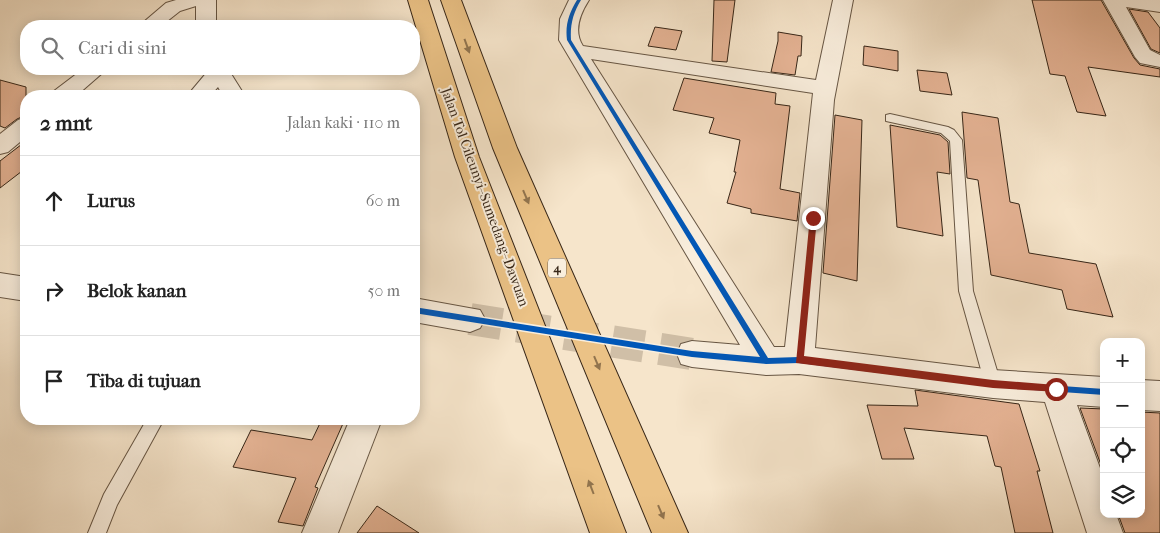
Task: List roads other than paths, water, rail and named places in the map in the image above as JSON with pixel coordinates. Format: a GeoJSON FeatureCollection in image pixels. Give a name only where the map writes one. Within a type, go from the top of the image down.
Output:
{"type":"FeatureCollection","features":[{"type":"Feature","properties":{"kind":"highway","name":"Jalan Tol Cileunyi–Sumedang–Dawuan"},"geometry":{"type":"LineString","coordinates":[[418,0],[467,157],[608,533]]}},
{"type":"Feature","properties":{"kind":"highway","name":"4"},"geometry":{"type":"LineString","coordinates":[[451,0],[505,148],[670,533]]}},
{"type":"Feature","properties":{"kind":"street"},"geometry":{"type":"LineString","coordinates":[[157,20],[173,7],[197,0]]}},
{"type":"Feature","properties":{"kind":"street"},"geometry":{"type":"LineString","coordinates":[[206,0],[206,20]]}},
{"type":"Feature","properties":{"kind":"street"},"geometry":{"type":"LineString","coordinates":[[579,0],[568,25],[570,40],[766,361]]}},
{"type":"Feature","properties":{"kind":"street"},"geometry":{"type":"LineString","coordinates":[[799,360],[826,88],[843,0]]}},
{"type":"Feature","properties":{"kind":"street"},"geometry":{"type":"LineString","coordinates":[[1113,0],[1142,53],[1147,58],[1160,61]]}},
{"type":"Feature","properties":{"kind":"street"},"geometry":{"type":"LineString","coordinates":[[1119,0],[1160,6]]}},
{"type":"Feature","properties":{"kind":"street"},"geometry":{"type":"LineString","coordinates":[[577,50],[826,88]]}},
{"type":"Feature","properties":{"kind":"street"},"geometry":{"type":"LineString","coordinates":[[70,90],[88,75]]}},
{"type":"Feature","properties":{"kind":"street"},"geometry":{"type":"LineString","coordinates":[[203,90],[214,75]]}},
{"type":"Feature","properties":{"kind":"street"},"geometry":{"type":"LineString","coordinates":[[221,75],[230,90]]}},
{"type":"Feature","properties":{"kind":"street"},"geometry":{"type":"LineString","coordinates":[[0,146],[20,130]]}},
{"type":"Feature","properties":{"kind":"street"},"geometry":{"type":"LineString","coordinates":[[0,285],[20,288]]}},
{"type":"Feature","properties":{"kind":"street"},"geometry":{"type":"LineString","coordinates":[[420,311],[470,319]]}},
{"type":"Feature","properties":{"kind":"street"},"geometry":{"type":"LineString","coordinates":[[692,354],[766,361],[799,360],[993,384],[1100,392]]}},
{"type":"Feature","properties":{"kind":"street"},"geometry":{"type":"LineString","coordinates":[[1056,389],[1105,533]]}},
{"type":"Feature","properties":{"kind":"street"},"geometry":{"type":"LineString","coordinates":[[1145,395],[1160,396]]}},
{"type":"Feature","properties":{"kind":"street"},"geometry":{"type":"LineString","coordinates":[[320,533],[364,425]]}},
{"type":"Feature","properties":{"kind":"lane"},"geometry":{"type":"LineString","coordinates":[[890,118],[950,133],[956,140],[966,291],[993,384]]}},
{"type":"Feature","properties":{"kind":"lane"},"geometry":{"type":"LineString","coordinates":[[97,533],[110,500],[153,425]]}},
{"type":"Feature","properties":{"kind":"tunnel"},"geometry":{"type":"LineString","coordinates":[[470,319],[692,354]]}}]}
